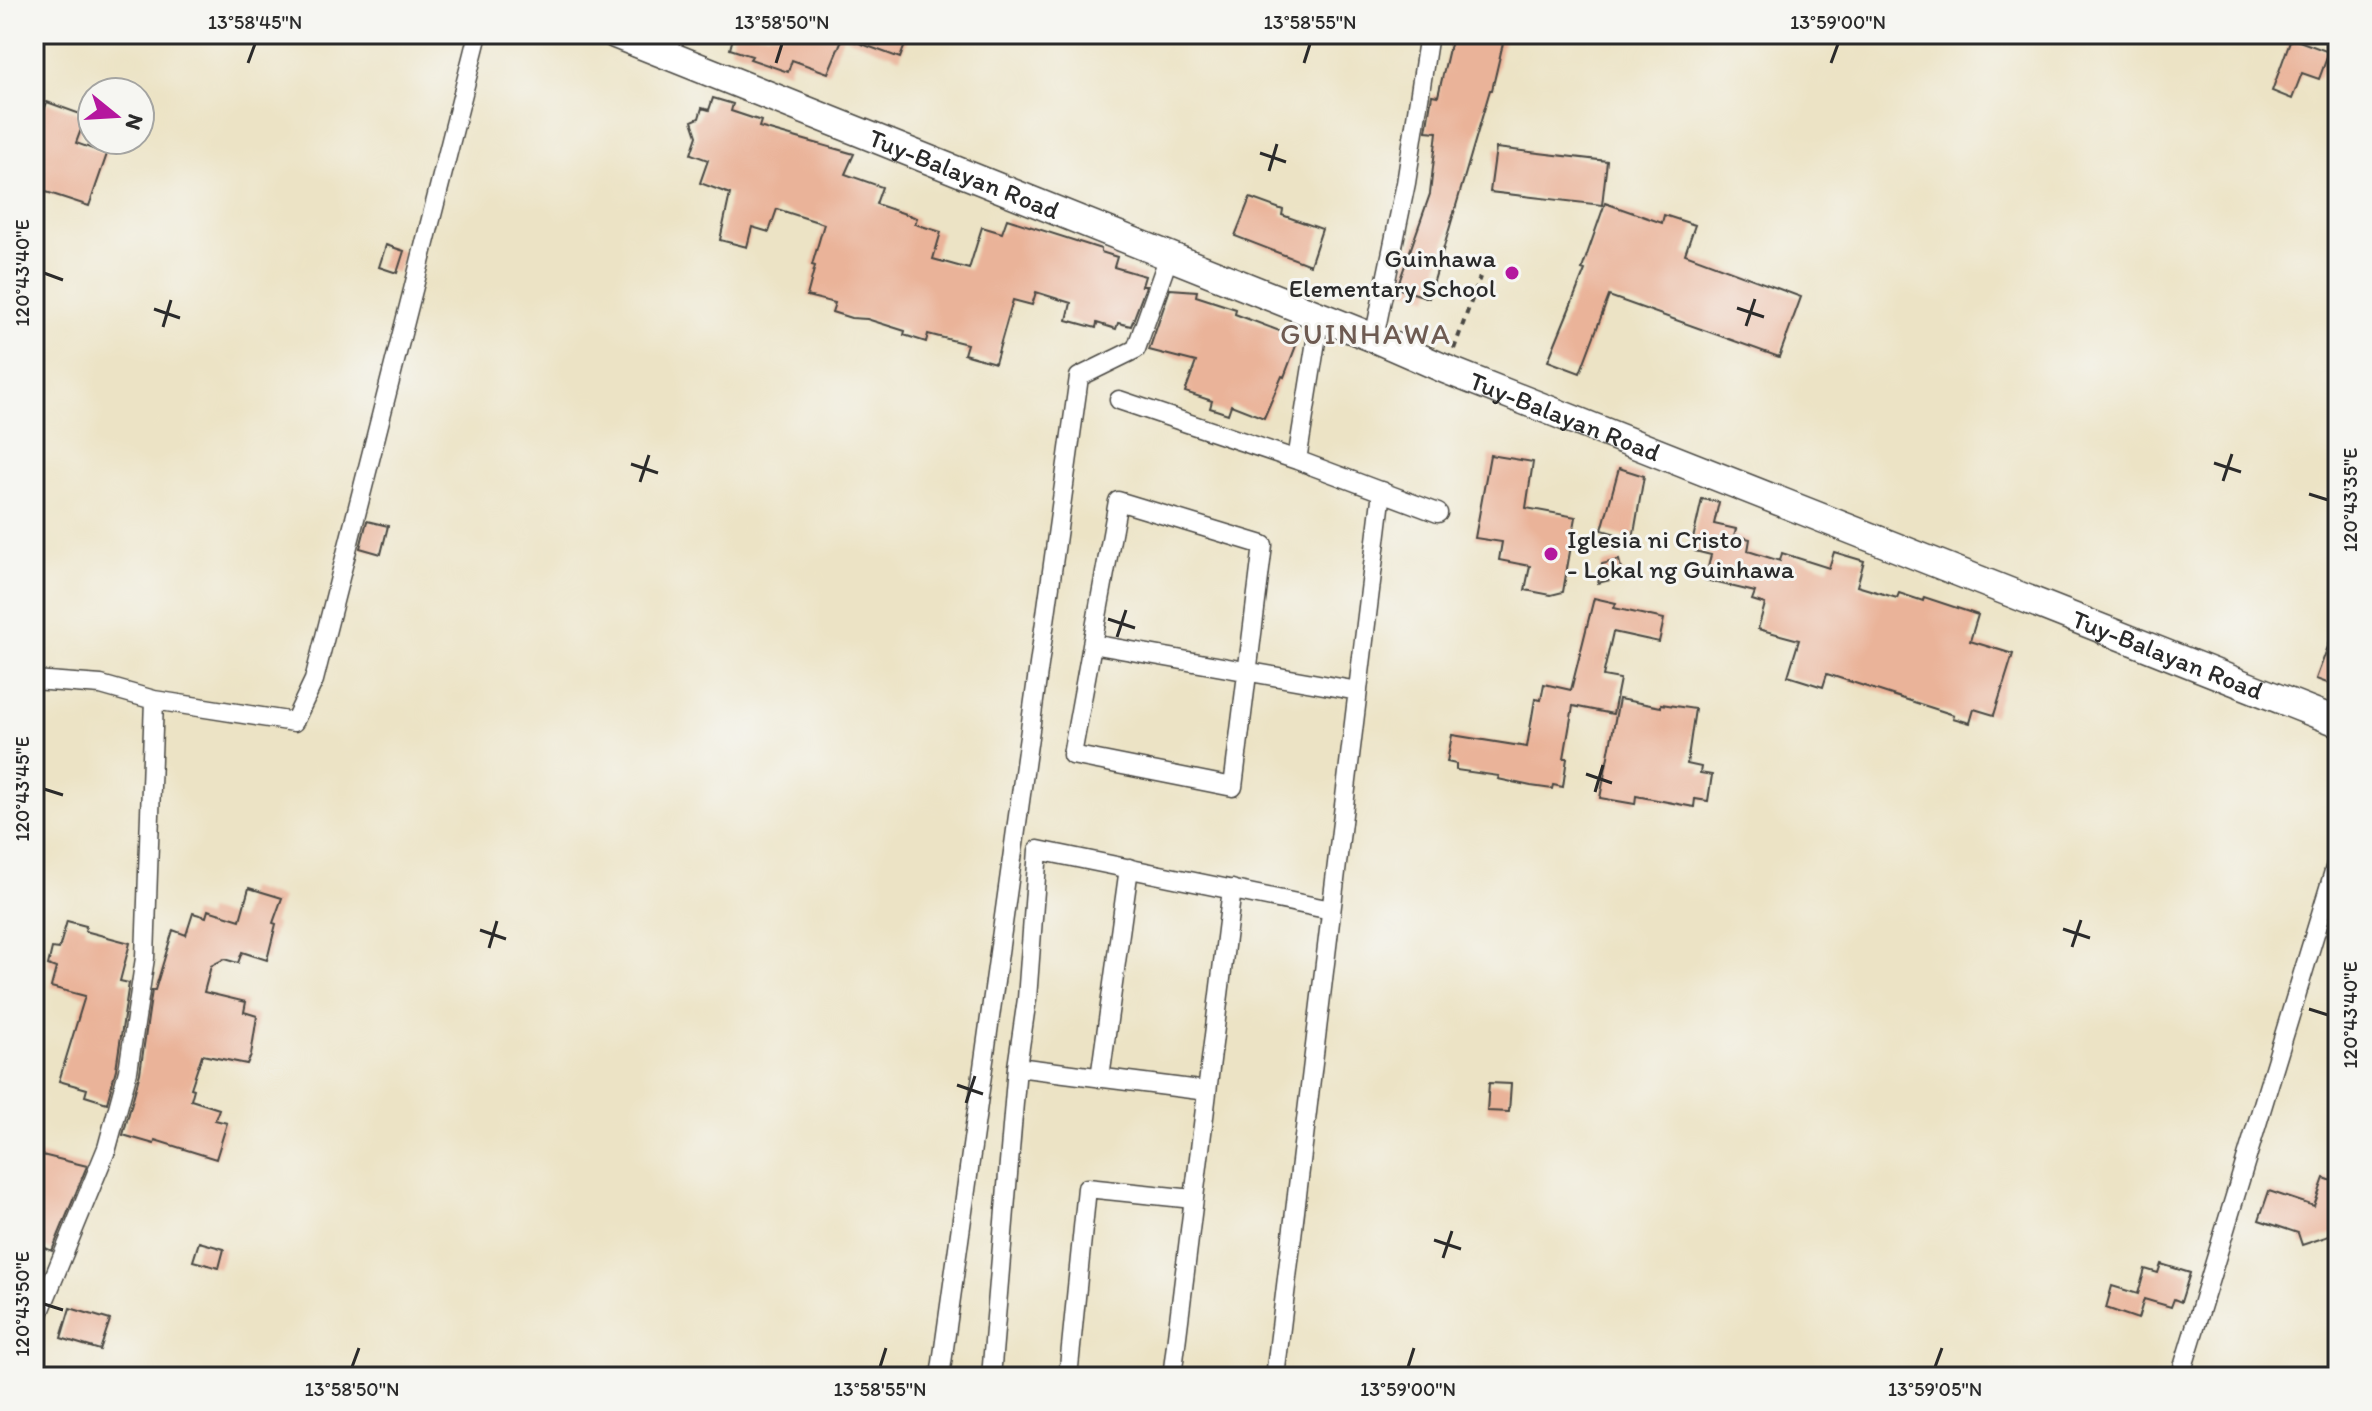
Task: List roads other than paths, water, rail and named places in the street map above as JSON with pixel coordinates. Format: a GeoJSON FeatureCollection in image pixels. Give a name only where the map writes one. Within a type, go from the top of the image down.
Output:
{"type":"FeatureCollection","features":[{"type":"Feature","properties":{"kind":"main road","name":"Tuy-Balayan Road"},"geometry":{"type":"LineString","coordinates":[[615,34],[1445,369],[2338,722]]}},
{"type":"Feature","properties":{"kind":"street"},"geometry":{"type":"LineString","coordinates":[[34,680],[101,685],[154,700],[294,722],[314,680],[478,34]]}},
{"type":"Feature","properties":{"kind":"street"},"geometry":{"type":"LineString","coordinates":[[1374,338],[1406,183],[1429,34]]}},
{"type":"Feature","properties":{"kind":"street"},"geometry":{"type":"LineString","coordinates":[[940,1377],[1079,377],[1136,349],[1169,256]]}},
{"type":"Feature","properties":{"kind":"street"},"geometry":{"type":"LineString","coordinates":[[1297,460],[1320,316]]}},
{"type":"Feature","properties":{"kind":"street"},"geometry":{"type":"LineString","coordinates":[[1119,400],[1297,460],[1438,513]]}},
{"type":"Feature","properties":{"kind":"street"},"geometry":{"type":"LineString","coordinates":[[1275,1377],[1382,491]]}},
{"type":"Feature","properties":{"kind":"street"},"geometry":{"type":"LineString","coordinates":[[1118,501],[1263,545],[1233,787],[1072,755],[1092,644],[1118,501]]}},
{"type":"Feature","properties":{"kind":"street"},"geometry":{"type":"LineString","coordinates":[[1092,644],[1358,691]]}},
{"type":"Feature","properties":{"kind":"street"},"geometry":{"type":"LineString","coordinates":[[34,1326],[107,1148],[128,1071],[145,958],[154,700]]}},
{"type":"Feature","properties":{"kind":"street"},"geometry":{"type":"LineString","coordinates":[[991,1377],[1038,850],[1331,910]]}},
{"type":"Feature","properties":{"kind":"street"},"geometry":{"type":"LineString","coordinates":[[2180,1377],[2338,858]]}},
{"type":"Feature","properties":{"kind":"street"},"geometry":{"type":"LineString","coordinates":[[1100,1078],[1129,868]]}},
{"type":"Feature","properties":{"kind":"street"},"geometry":{"type":"LineString","coordinates":[[1172,1377],[1232,889]]}},
{"type":"Feature","properties":{"kind":"street"},"geometry":{"type":"LineString","coordinates":[[1017,1067],[1207,1091]]}},
{"type":"Feature","properties":{"kind":"street"},"geometry":{"type":"LineString","coordinates":[[1068,1377],[1087,1188],[1193,1199]]}},
{"type":"Feature","properties":{"kind":"place","name":"Guinhawa Elementary School"},"geometry":{"type":"Point","coordinates":[1512,273]}},
{"type":"Feature","properties":{"kind":"place","name":"Iglesia ni Cristo - Lokal ng Guinhawa"},"geometry":{"type":"Point","coordinates":[1551,554]}},
{"type":"Feature","properties":{"kind":"district","name":"GUINHAWA"},"geometry":{"type":"Point","coordinates":[1366,334]}}]}
